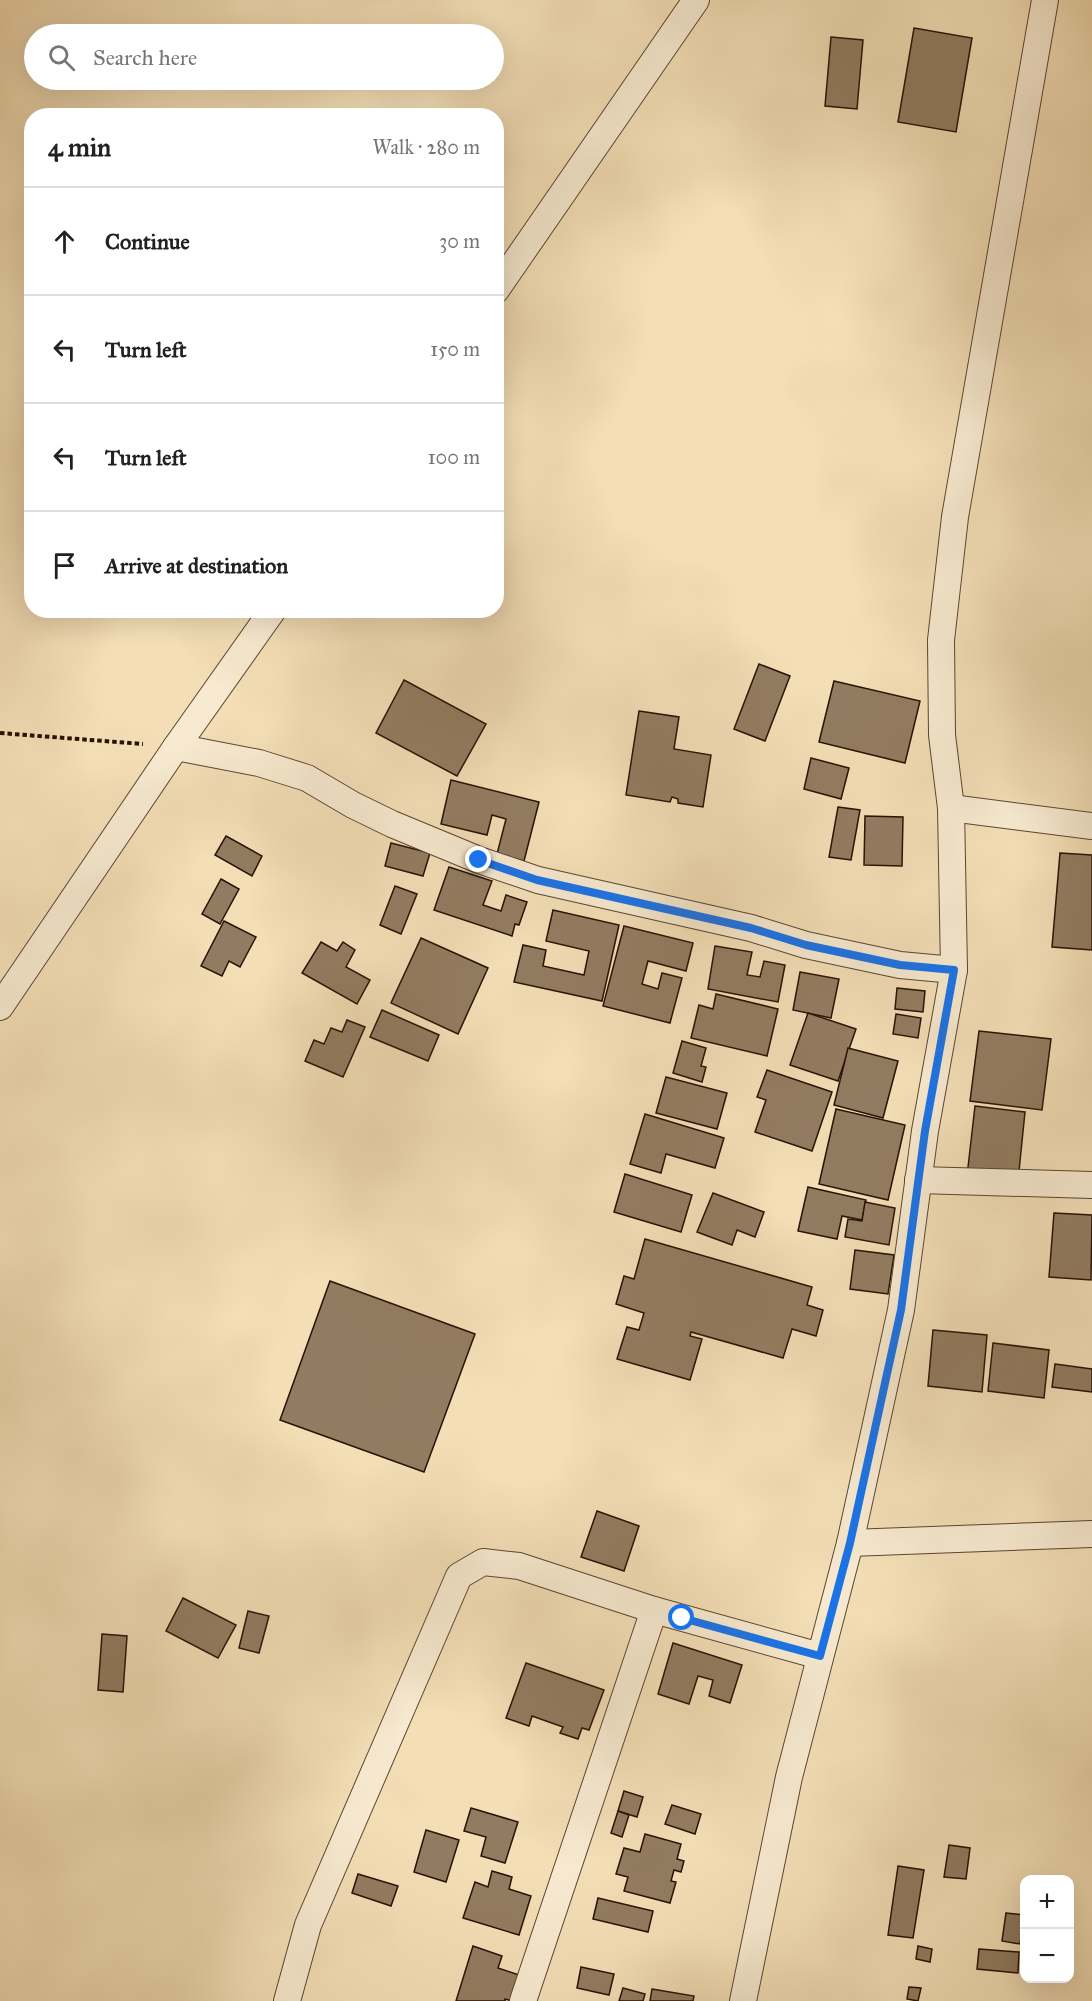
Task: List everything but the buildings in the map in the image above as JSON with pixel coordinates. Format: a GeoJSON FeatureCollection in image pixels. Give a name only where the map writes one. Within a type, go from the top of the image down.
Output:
{"type":"FeatureCollection","features":[{"type":"Feature","properties":{"kind":"street"},"geometry":{"type":"LineString","coordinates":[[504,278],[696,0]]}},
{"type":"Feature","properties":{"kind":"street"},"geometry":{"type":"LineString","coordinates":[[743,2001],[789,1777],[850,1543],[901,1310],[918,1180],[954,970],[951,808],[942,735],[941,640],[954,528],[1045,0]]}},
{"type":"Feature","properties":{"kind":"street"},"geometry":{"type":"LineString","coordinates":[[0,1007],[176,747],[267,618]]}},
{"type":"Feature","properties":{"kind":"street"},"geometry":{"type":"LineString","coordinates":[[176,747],[259,764],[298,775],[392,824],[479,860],[537,880],[751,928],[830,950],[900,965],[954,970]]}},
{"type":"Feature","properties":{"kind":"street"},"geometry":{"type":"LineString","coordinates":[[951,808],[1092,826]]}},
{"type":"Feature","properties":{"kind":"street"},"geometry":{"type":"LineString","coordinates":[[918,1180],[1092,1185]]}},
{"type":"Feature","properties":{"kind":"street"},"geometry":{"type":"LineString","coordinates":[[850,1543],[1092,1534]]}},
{"type":"Feature","properties":{"kind":"street"},"geometry":{"type":"LineString","coordinates":[[287,2001],[308,1925],[459,1576],[483,1562],[519,1566],[654,1610],[820,1656]]}},
{"type":"Feature","properties":{"kind":"street"},"geometry":{"type":"LineString","coordinates":[[523,2001],[654,1610]]}},
{"type":"Feature","properties":{"kind":"path"},"geometry":{"type":"LineString","coordinates":[[0,733],[176,747]]}},
{"type":"Feature","properties":{"kind":"route"},"geometry":{"type":"LineString","coordinates":[[479,860],[537,880],[751,928],[806,945],[900,965],[954,970],[925,1131],[901,1310],[850,1543],[820,1656],[682,1618]]}}]}
